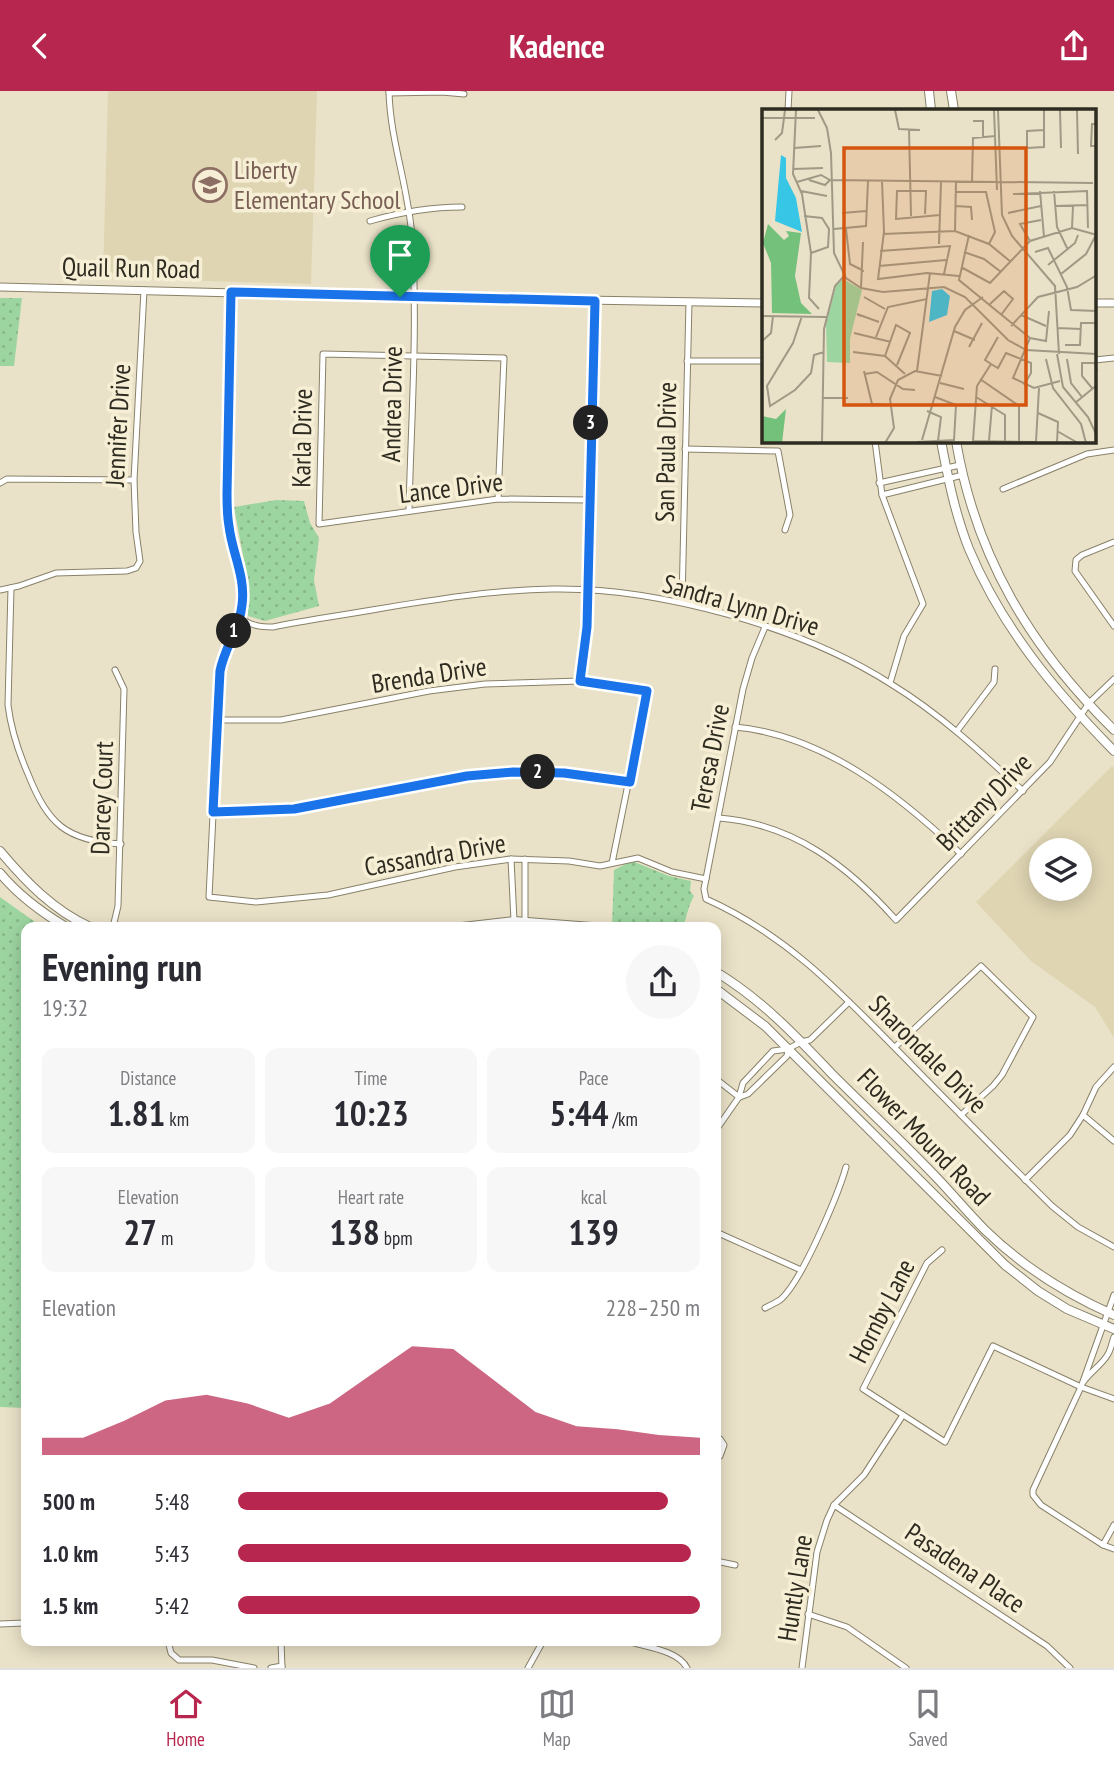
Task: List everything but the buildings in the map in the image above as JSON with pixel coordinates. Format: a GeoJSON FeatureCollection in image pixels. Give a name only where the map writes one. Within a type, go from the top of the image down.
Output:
{"type":"FeatureCollection","features":[{"type":"Feature","properties":{"kind":"main road"},"geometry":{"type":"LineString","coordinates":[[929,91],[931,109]]}},
{"type":"Feature","properties":{"kind":"main road"},"geometry":{"type":"LineString","coordinates":[[951,91],[954,109]]}},
{"type":"Feature","properties":{"kind":"main road"},"geometry":{"type":"LineString","coordinates":[[941,443],[947,478],[969,548],[1002,615],[1031,659],[1114,751]]}},
{"type":"Feature","properties":{"kind":"main road"},"geometry":{"type":"LineString","coordinates":[[956,443],[960,465],[982,538],[1002,583],[1031,634],[1058,670],[1114,730]]}},
{"type":"Feature","properties":{"kind":"main road"},"geometry":{"type":"LineString","coordinates":[[0,851],[30,886],[79,922]]}},
{"type":"Feature","properties":{"kind":"main road"},"geometry":{"type":"LineString","coordinates":[[0,874],[38,910],[58,922]]}},
{"type":"Feature","properties":{"kind":"main road","name":"Flower Mound Road"},"geometry":{"type":"LineString","coordinates":[[721,975],[771,1013],[1014,1257],[1049,1281],[1111,1313]]}},
{"type":"Feature","properties":{"kind":"main road","name":"Flower Mound Road"},"geometry":{"type":"LineString","coordinates":[[721,993],[765,1026],[1005,1265],[1058,1303],[1114,1329]]}},
{"type":"Feature","properties":{"kind":"street"},"geometry":{"type":"LineString","coordinates":[[788,109],[789,91]]}},
{"type":"Feature","properties":{"kind":"street"},"geometry":{"type":"LineString","coordinates":[[389,92],[464,94]]}},
{"type":"Feature","properties":{"kind":"street","name":"Andrea Drive"},"geometry":{"type":"LineString","coordinates":[[389,92],[390,119],[412,237],[409,510]]}},
{"type":"Feature","properties":{"kind":"street"},"geometry":{"type":"LineString","coordinates":[[370,221],[408,210],[462,207]]}},
{"type":"Feature","properties":{"kind":"street","name":"Quail Run Road"},"geometry":{"type":"LineString","coordinates":[[0,286],[762,303]]}},
{"type":"Feature","properties":{"kind":"street","name":"Jennifer Drive"},"geometry":{"type":"LineString","coordinates":[[10,588],[56,573],[127,571],[136,568],[140,561],[134,480],[144,290]]}},
{"type":"Feature","properties":{"kind":"street"},"geometry":{"type":"LineString","coordinates":[[231,292],[227,493],[229,526],[243,583],[240,617],[224,653],[213,812],[294,809],[467,776],[513,772],[564,773],[630,782],[612,863]]}},
{"type":"Feature","properties":{"kind":"street"},"geometry":{"type":"LineString","coordinates":[[580,681],[587,627],[595,301]]}},
{"type":"Feature","properties":{"kind":"street","name":"San Paula Drive"},"geometry":{"type":"LineString","coordinates":[[682,603],[689,302]]}},
{"type":"Feature","properties":{"kind":"street"},"geometry":{"type":"LineString","coordinates":[[1096,303],[1114,303]]}},
{"type":"Feature","properties":{"kind":"street","name":"Karla Drive"},"geometry":{"type":"LineString","coordinates":[[319,524],[323,353],[412,356]]}},
{"type":"Feature","properties":{"kind":"street"},"geometry":{"type":"LineString","coordinates":[[412,356],[503,358],[498,499]]}},
{"type":"Feature","properties":{"kind":"street"},"geometry":{"type":"LineString","coordinates":[[1096,360],[1114,358]]}},
{"type":"Feature","properties":{"kind":"street"},"geometry":{"type":"LineString","coordinates":[[687,361],[762,361]]}},
{"type":"Feature","properties":{"kind":"street"},"geometry":{"type":"LineString","coordinates":[[875,443],[881,495],[923,604],[907,629],[890,683]]}},
{"type":"Feature","properties":{"kind":"street"},"geometry":{"type":"LineString","coordinates":[[685,449],[778,451],[790,515],[785,530]]}},
{"type":"Feature","properties":{"kind":"street"},"geometry":{"type":"LineString","coordinates":[[1003,489],[1087,454],[1114,450]]}},
{"type":"Feature","properties":{"kind":"street"},"geometry":{"type":"LineString","coordinates":[[879,483],[960,465]]}},
{"type":"Feature","properties":{"kind":"street"},"geometry":{"type":"LineString","coordinates":[[881,495],[963,475]]}},
{"type":"Feature","properties":{"kind":"street"},"geometry":{"type":"LineString","coordinates":[[0,483],[7,479],[134,480]]}},
{"type":"Feature","properties":{"kind":"street","name":"Lance Drive"},"geometry":{"type":"LineString","coordinates":[[319,524],[498,499],[589,500]]}},
{"type":"Feature","properties":{"kind":"street"},"geometry":{"type":"LineString","coordinates":[[1114,542],[1082,555],[1076,560],[1075,571],[1114,626]]}},
{"type":"Feature","properties":{"kind":"street"},"geometry":{"type":"LineString","coordinates":[[0,590],[10,588],[8,705],[11,724],[15,742],[38,801],[45,812],[69,832],[86,840],[121,844]]}},
{"type":"Feature","properties":{"kind":"street","name":"Sandra Lynn Drive"},"geometry":{"type":"LineString","coordinates":[[240,617],[259,627],[273,627],[437,599],[550,589],[586,590],[682,603],[791,635],[890,683],[957,731],[1023,791]]}},
{"type":"Feature","properties":{"kind":"street","name":"Teresa Drive"},"geometry":{"type":"LineString","coordinates":[[706,899],[704,889],[735,727],[752,658],[765,627]]}},
{"type":"Feature","properties":{"kind":"street"},"geometry":{"type":"LineString","coordinates":[[957,731],[994,682],[995,669]]}},
{"type":"Feature","properties":{"kind":"street","name":"Darcey Court"},"geometry":{"type":"LineString","coordinates":[[114,922],[118,906],[121,844],[124,689],[115,670]]}},
{"type":"Feature","properties":{"kind":"street","name":"Brittany Drive"},"geometry":{"type":"LineString","coordinates":[[719,818],[760,824],[807,845],[871,892],[897,920],[1023,791],[1057,753],[1089,703],[1114,679]]}},
{"type":"Feature","properties":{"kind":"street","name":"Brenda Drive"},"geometry":{"type":"LineString","coordinates":[[218,720],[281,719],[429,691],[485,684],[580,681],[647,691],[630,782]]}},
{"type":"Feature","properties":{"kind":"street"},"geometry":{"type":"LineString","coordinates":[[735,727],[785,736],[856,770],[914,812],[961,855]]}},
{"type":"Feature","properties":{"kind":"street","name":"Cassandra Drive"},"geometry":{"type":"LineString","coordinates":[[213,812],[209,897],[256,902],[328,895],[455,867],[511,859],[569,861],[600,866],[638,858],[672,872],[706,879]]}},
{"type":"Feature","properties":{"kind":"street"},"geometry":{"type":"LineString","coordinates":[[511,859],[513,922]]}},
{"type":"Feature","properties":{"kind":"street"},"geometry":{"type":"LineString","coordinates":[[525,859],[525,922]]}},
{"type":"Feature","properties":{"kind":"street"},"geometry":{"type":"LineString","coordinates":[[0,874],[11,864]]}},
{"type":"Feature","properties":{"kind":"street","name":"Sharondale Drive"},"geometry":{"type":"LineString","coordinates":[[706,899],[734,912],[794,951],[895,1047],[1052,1206],[1078,1227],[1114,1247]]}},
{"type":"Feature","properties":{"kind":"street"},"geometry":{"type":"LineString","coordinates":[[895,1047],[981,966],[1034,1017],[1002,1075],[961,1115]]}},
{"type":"Feature","properties":{"kind":"street"},"geometry":{"type":"LineString","coordinates":[[721,1123],[739,1097],[743,1083],[774,1051],[788,1049],[810,1040],[849,1002]]}},
{"type":"Feature","properties":{"kind":"street"},"geometry":{"type":"LineString","coordinates":[[739,1097],[748,1094],[787,1056],[788,1049]]}},
{"type":"Feature","properties":{"kind":"street"},"geometry":{"type":"LineString","coordinates":[[1025,1180],[1070,1135],[1096,1087],[1114,1067]]}},
{"type":"Feature","properties":{"kind":"street"},"geometry":{"type":"LineString","coordinates":[[721,1083],[739,1097]]}},
{"type":"Feature","properties":{"kind":"street"},"geometry":{"type":"LineString","coordinates":[[1083,1115],[1114,1141]]}},
{"type":"Feature","properties":{"kind":"street"},"geometry":{"type":"LineString","coordinates":[[765,1308],[781,1300],[801,1270],[840,1189],[846,1167]]}},
{"type":"Feature","properties":{"kind":"street"},"geometry":{"type":"LineString","coordinates":[[721,1234],[801,1270]]}},
{"type":"Feature","properties":{"kind":"street","name":"Hornby Lane"},"geometry":{"type":"LineString","coordinates":[[903,1415],[863,1389],[927,1263],[942,1250]]}},
{"type":"Feature","properties":{"kind":"street"},"geometry":{"type":"LineString","coordinates":[[1114,1295],[1111,1313],[1103,1324],[1080,1387],[1035,1484],[1033,1495],[1041,1505],[1103,1545],[1114,1549]]}},
{"type":"Feature","properties":{"kind":"street"},"geometry":{"type":"LineString","coordinates":[[1080,1387],[1108,1354],[1114,1337]]}},
{"type":"Feature","properties":{"kind":"street"},"geometry":{"type":"LineString","coordinates":[[903,1415],[944,1442],[993,1346],[1080,1387],[1114,1399]]}},
{"type":"Feature","properties":{"kind":"street","name":"Huntly Lane"},"geometry":{"type":"LineString","coordinates":[[802,1668],[817,1552],[834,1505],[864,1475],[903,1415]]}},
{"type":"Feature","properties":{"kind":"street","name":"Pasadena Place"},"geometry":{"type":"LineString","coordinates":[[834,1505],[1047,1646],[1070,1668]]}},
{"type":"Feature","properties":{"kind":"street"},"geometry":{"type":"LineString","coordinates":[[1103,1545],[1114,1525]]}},
{"type":"Feature","properties":{"kind":"street"},"geometry":{"type":"LineString","coordinates":[[721,1562],[735,1565]]}},
{"type":"Feature","properties":{"kind":"street"},"geometry":{"type":"LineString","coordinates":[[808,1614],[847,1627],[906,1668]]}},
{"type":"Feature","properties":{"kind":"street"},"geometry":{"type":"LineString","coordinates":[[0,1624],[21,1623]]}},
{"type":"Feature","properties":{"kind":"street"},"geometry":{"type":"LineString","coordinates":[[169,1646],[171,1653],[179,1660],[212,1660],[254,1668]]}},
{"type":"Feature","properties":{"kind":"street"},"geometry":{"type":"LineString","coordinates":[[271,1668],[282,1667],[281,1646]]}},
{"type":"Feature","properties":{"kind":"street"},"geometry":{"type":"LineString","coordinates":[[528,1668],[540,1646]]}},
{"type":"Feature","properties":{"kind":"street"},"geometry":{"type":"LineString","coordinates":[[643,1646],[683,1660],[687,1668]]}},
{"type":"Feature","properties":{"kind":"shaded area","name":"Liberty Elementary School"},"geometry":{"type":"Polygon","coordinates":[[[108,91],[317,91],[311,284],[103,278],[108,91]]]}},
{"type":"Feature","properties":{"kind":"shaded area"},"geometry":{"type":"Polygon","coordinates":[[[1112,766],[1114,1038],[1095,1007],[1031,961],[976,902],[1029,849],[1029,901],[1092,901],[1092,838],[1040,838],[1112,766]]]}},
{"type":"Feature","properties":{"kind":"green space"},"geometry":{"type":"Polygon","coordinates":[[[0,298],[22,298],[14,366],[0,366],[0,298]]]}},
{"type":"Feature","properties":{"kind":"green space"},"geometry":{"type":"Polygon","coordinates":[[[276,500],[304,501],[310,523],[319,538],[314,580],[319,606],[265,621],[248,616],[248,582],[234,507],[276,500]]]}},
{"type":"Feature","properties":{"kind":"green space"},"geometry":{"type":"Polygon","coordinates":[[[632,861],[669,876],[691,881],[690,891],[694,896],[684,922],[612,922],[614,870],[632,861]]]}},
{"type":"Feature","properties":{"kind":"green space"},"geometry":{"type":"Polygon","coordinates":[[[0,897],[35,922],[21,922],[21,1408],[0,1407],[0,897]]]}},
{"type":"Feature","properties":{"kind":"place","name":"Liberty Elementary School"},"geometry":{"type":"Point","coordinates":[210,185]}},
{"type":"Feature","properties":{"kind":"route"},"geometry":{"type":"LineString","coordinates":[[231,292],[400,297],[595,301],[586,575],[587,627],[580,681],[647,691],[630,782],[600,776],[513,772],[467,776],[294,809],[213,812],[220,671],[243,603],[243,583],[229,526],[227,493],[231,292]]}}]}
